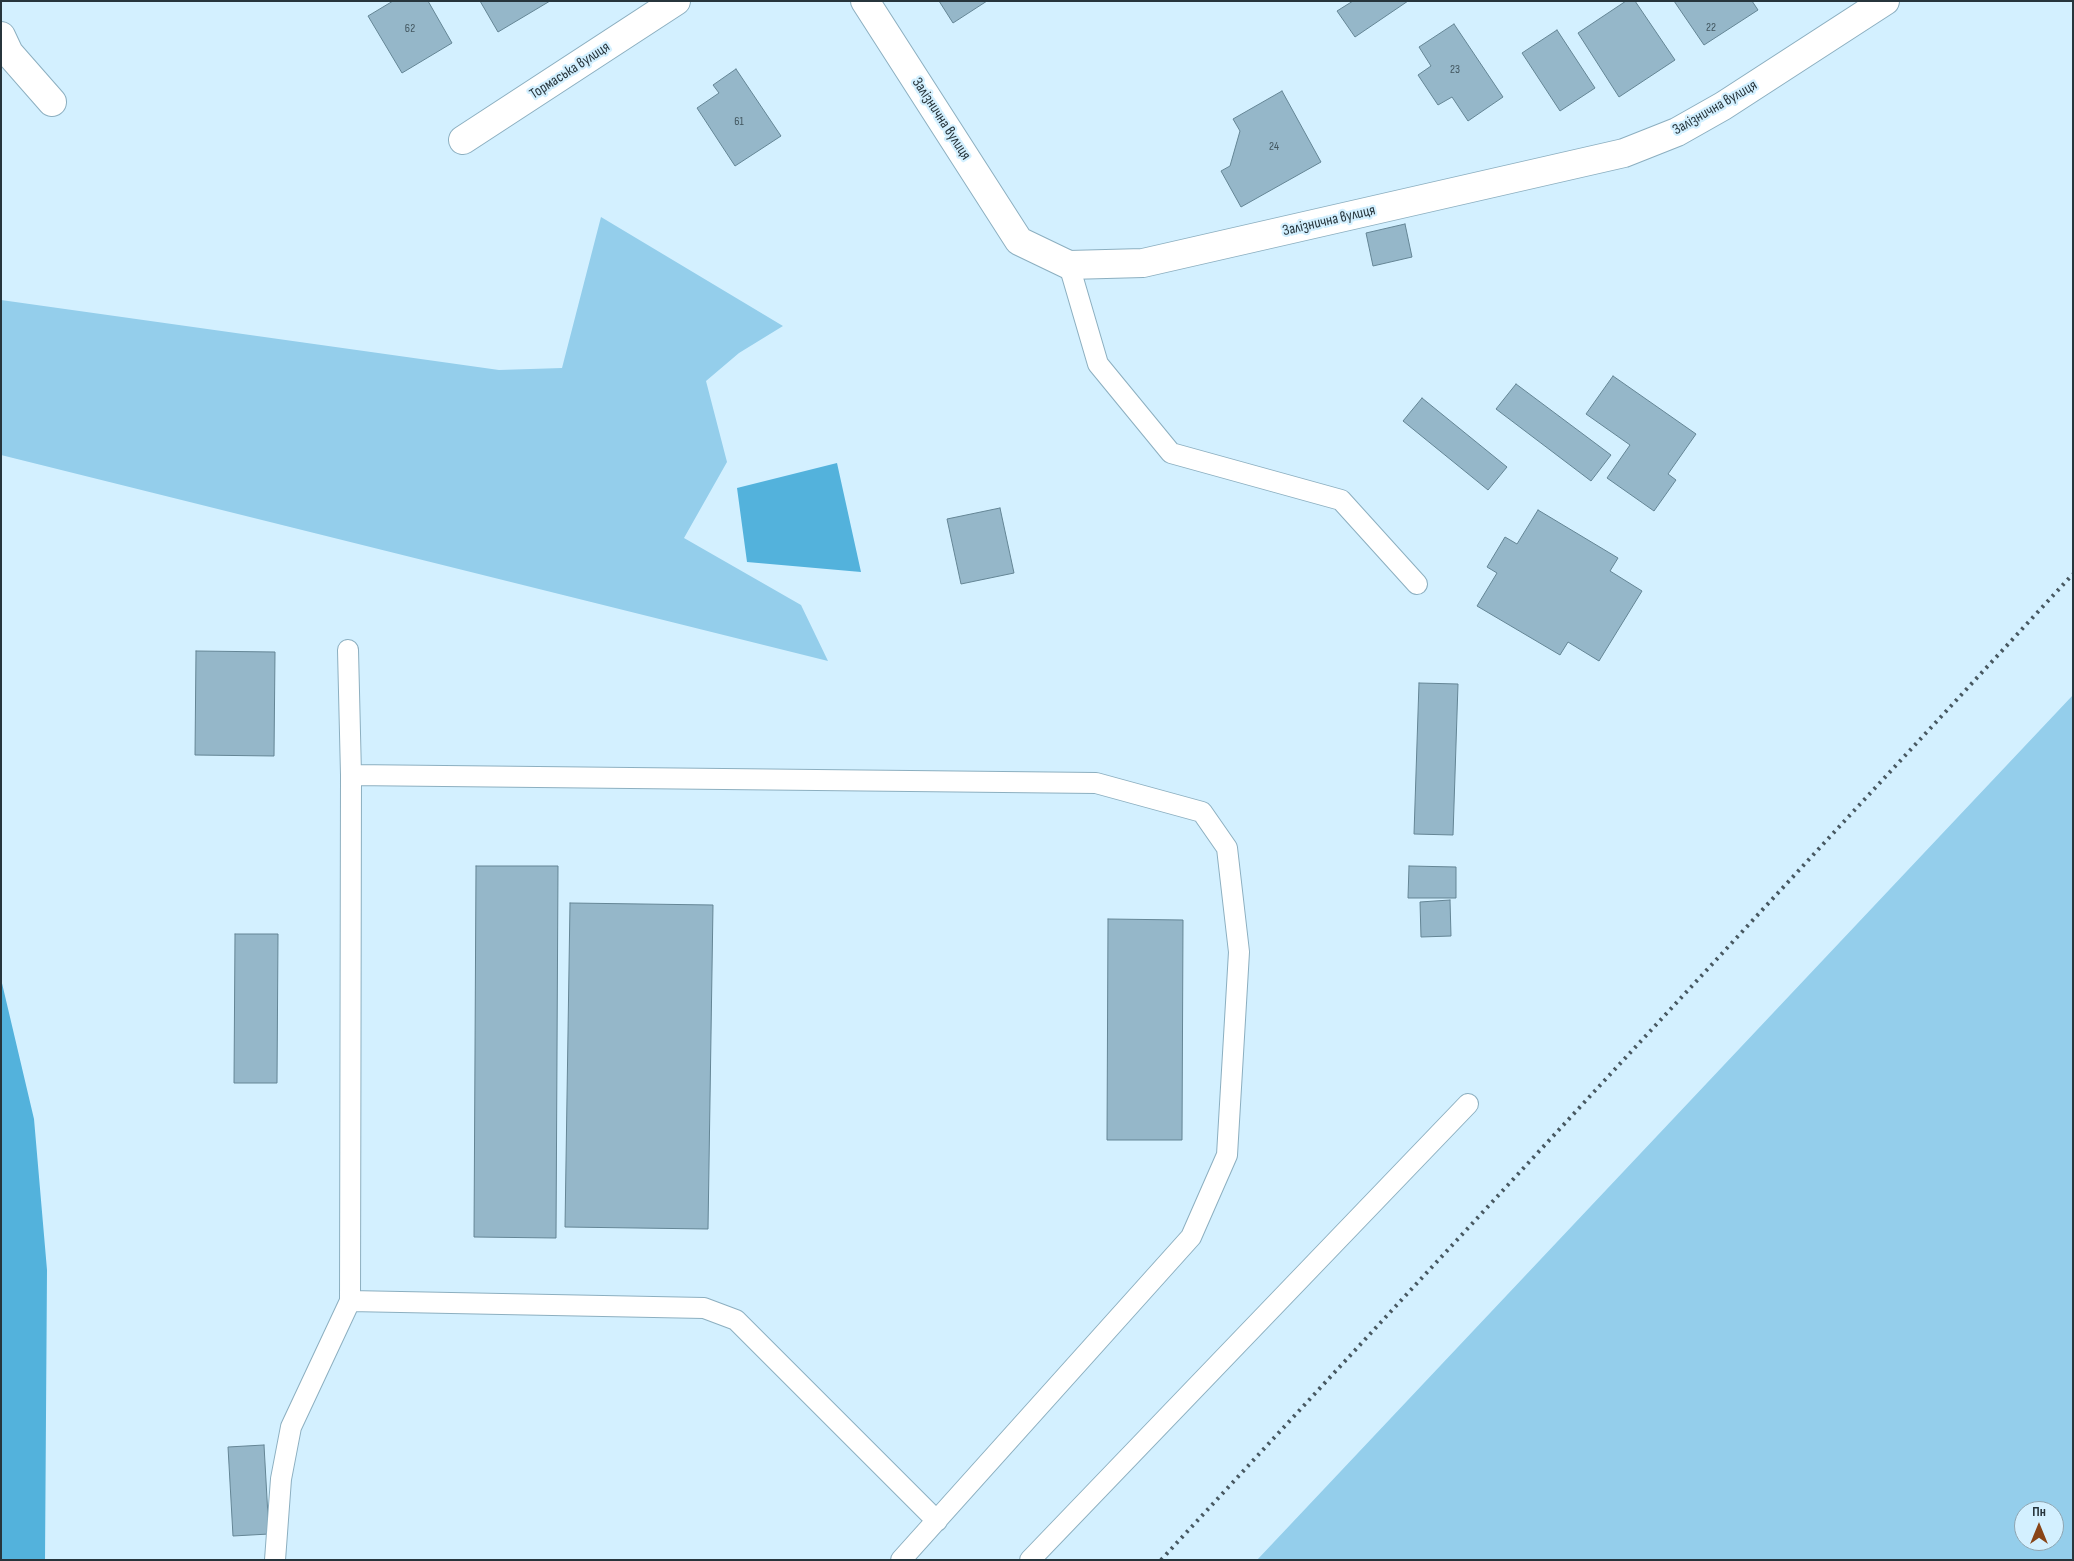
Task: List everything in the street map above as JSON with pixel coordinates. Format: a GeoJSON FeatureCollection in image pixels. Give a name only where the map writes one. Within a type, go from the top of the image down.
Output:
{"type":"FeatureCollection","features":[{"type":"Feature","properties":{"kind":"street","name":"Тормаська вулиця"},"geometry":{"type":"LineString","coordinates":[[463,140],[676,1]]}},
{"type":"Feature","properties":{"kind":"street","name":"Залізнична вулиця"},"geometry":{"type":"LineString","coordinates":[[865,1],[1019,241],[1069,265],[1143,263],[1624,153],[1677,132],[1723,106],[1884,1]]}},
{"type":"Feature","properties":{"kind":"street"},"geometry":{"type":"LineString","coordinates":[[1,36],[9,53],[52,102]]}},
{"type":"Feature","properties":{"kind":"lane"},"geometry":{"type":"LineString","coordinates":[[1069,265],[1098,364],[1171,453],[1341,500],[1417,584]]}},
{"type":"Feature","properties":{"kind":"lane"},"geometry":{"type":"LineString","coordinates":[[276,1560],[281,1479],[291,1427],[350,1301],[351,775],[348,650]]}},
{"type":"Feature","properties":{"kind":"lane"},"geometry":{"type":"LineString","coordinates":[[351,775],[1096,783],[1202,812],[1227,848],[1239,952],[1227,1155],[1191,1238],[901,1560]]}},
{"type":"Feature","properties":{"kind":"lane"},"geometry":{"type":"LineString","coordinates":[[1030,1560],[1468,1104]]}},
{"type":"Feature","properties":{"kind":"lane"},"geometry":{"type":"LineString","coordinates":[[350,1301],[704,1308],[736,1320],[937,1521]]}},
{"type":"Feature","properties":{"kind":"shaded area"},"geometry":{"type":"Polygon","coordinates":[[[601,217],[783,326],[739,353],[706,381],[727,462],[684,538],[801,605],[828,661],[1,455],[1,300],[499,370],[562,368],[601,217]]]}},
{"type":"Feature","properties":{"kind":"shaded area"},"geometry":{"type":"Polygon","coordinates":[[[837,463],[861,572],[747,562],[737,488],[837,463]]]}},
{"type":"Feature","properties":{"kind":"shaded area"},"geometry":{"type":"Polygon","coordinates":[[[2073,695],[2073,1560],[1257,1560],[2073,695]]]}},
{"type":"Feature","properties":{"kind":"shaded area"},"geometry":{"type":"Polygon","coordinates":[[[1,979],[34,1119],[47,1270],[45,1560],[1,1560],[1,979]]]}},
{"type":"Feature","properties":{"kind":"building"},"geometry":{"type":"Polygon","coordinates":[[[393,1],[428,1],[452,43],[402,73],[368,16],[393,1]]]}},
{"type":"Feature","properties":{"kind":"building"},"geometry":{"type":"Polygon","coordinates":[[[480,1],[550,1],[498,32],[480,1]]]}},
{"type":"Feature","properties":{"kind":"building"},"geometry":{"type":"Polygon","coordinates":[[[939,1],[987,1],[953,23],[939,1]]]}},
{"type":"Feature","properties":{"kind":"building"},"geometry":{"type":"Polygon","coordinates":[[[1353,1],[1408,1],[1355,37],[1337,11],[1353,1]]]}},
{"type":"Feature","properties":{"kind":"building"},"geometry":{"type":"Polygon","coordinates":[[[1626,1],[1635,1],[1675,60],[1619,97],[1578,33],[1626,1]]]}},
{"type":"Feature","properties":{"kind":"building"},"geometry":{"type":"Polygon","coordinates":[[[1674,1],[1752,1],[1758,10],[1704,45],[1674,1]]]}},
{"type":"Feature","properties":{"kind":"building"},"geometry":{"type":"Polygon","coordinates":[[[1454,24],[1503,97],[1468,121],[1452,97],[1438,105],[1418,75],[1431,66],[1419,47],[1454,24]]]}},
{"type":"Feature","properties":{"kind":"building"},"geometry":{"type":"Polygon","coordinates":[[[1557,30],[1595,88],[1560,111],[1522,53],[1557,30]]]}},
{"type":"Feature","properties":{"kind":"building"},"geometry":{"type":"Polygon","coordinates":[[[736,69],[781,136],[735,166],[697,108],[719,93],[713,85],[736,69]]]}},
{"type":"Feature","properties":{"kind":"building"},"geometry":{"type":"Polygon","coordinates":[[[1282,91],[1321,162],[1241,207],[1221,171],[1230,166],[1240,131],[1233,119],[1282,91]]]}},
{"type":"Feature","properties":{"kind":"building"},"geometry":{"type":"Polygon","coordinates":[[[1405,224],[1412,257],[1373,266],[1366,233],[1405,224]]]}},
{"type":"Feature","properties":{"kind":"building"},"geometry":{"type":"Polygon","coordinates":[[[1613,376],[1696,434],[1668,474],[1676,480],[1654,511],[1607,478],[1630,445],[1586,414],[1613,376]]]}},
{"type":"Feature","properties":{"kind":"building"},"geometry":{"type":"Polygon","coordinates":[[[1516,384],[1611,455],[1591,481],[1496,409],[1516,384]]]}},
{"type":"Feature","properties":{"kind":"building"},"geometry":{"type":"Polygon","coordinates":[[[1422,398],[1507,467],[1488,490],[1403,421],[1422,398]]]}},
{"type":"Feature","properties":{"kind":"building"},"geometry":{"type":"Polygon","coordinates":[[[1000,508],[1014,573],[961,584],[947,519],[1000,508]]]}},
{"type":"Feature","properties":{"kind":"building"},"geometry":{"type":"Polygon","coordinates":[[[1538,510],[1618,558],[1610,571],[1642,591],[1599,661],[1568,642],[1560,655],[1477,606],[1497,573],[1487,567],[1505,537],[1517,544],[1538,510]]]}},
{"type":"Feature","properties":{"kind":"building"},"geometry":{"type":"Polygon","coordinates":[[[196,651],[275,652],[274,756],[195,755],[196,651]]]}},
{"type":"Feature","properties":{"kind":"building"},"geometry":{"type":"Polygon","coordinates":[[[1419,683],[1458,684],[1453,835],[1414,834],[1419,683]]]}},
{"type":"Feature","properties":{"kind":"building"},"geometry":{"type":"Polygon","coordinates":[[[476,866],[558,866],[556,1238],[474,1237],[476,866]]]}},
{"type":"Feature","properties":{"kind":"building"},"geometry":{"type":"Polygon","coordinates":[[[1409,866],[1456,867],[1456,898],[1408,898],[1409,866]]]}},
{"type":"Feature","properties":{"kind":"building"},"geometry":{"type":"Polygon","coordinates":[[[1450,900],[1451,936],[1421,937],[1420,902],[1450,900]]]}},
{"type":"Feature","properties":{"kind":"building"},"geometry":{"type":"Polygon","coordinates":[[[570,903],[713,905],[708,1229],[565,1227],[570,903]]]}},
{"type":"Feature","properties":{"kind":"building"},"geometry":{"type":"Polygon","coordinates":[[[1108,919],[1183,920],[1182,1140],[1107,1140],[1108,919]]]}},
{"type":"Feature","properties":{"kind":"building"},"geometry":{"type":"Polygon","coordinates":[[[235,934],[278,934],[277,1083],[234,1083],[235,934]]]}},
{"type":"Feature","properties":{"kind":"building"},"geometry":{"type":"Polygon","coordinates":[[[264,1445],[269,1534],[233,1536],[228,1447],[264,1445]]]}},
{"type":"Feature","properties":{"kind":"railway"},"geometry":{"type":"LineString","coordinates":[[1161,1560],[2073,574]]}}]}
